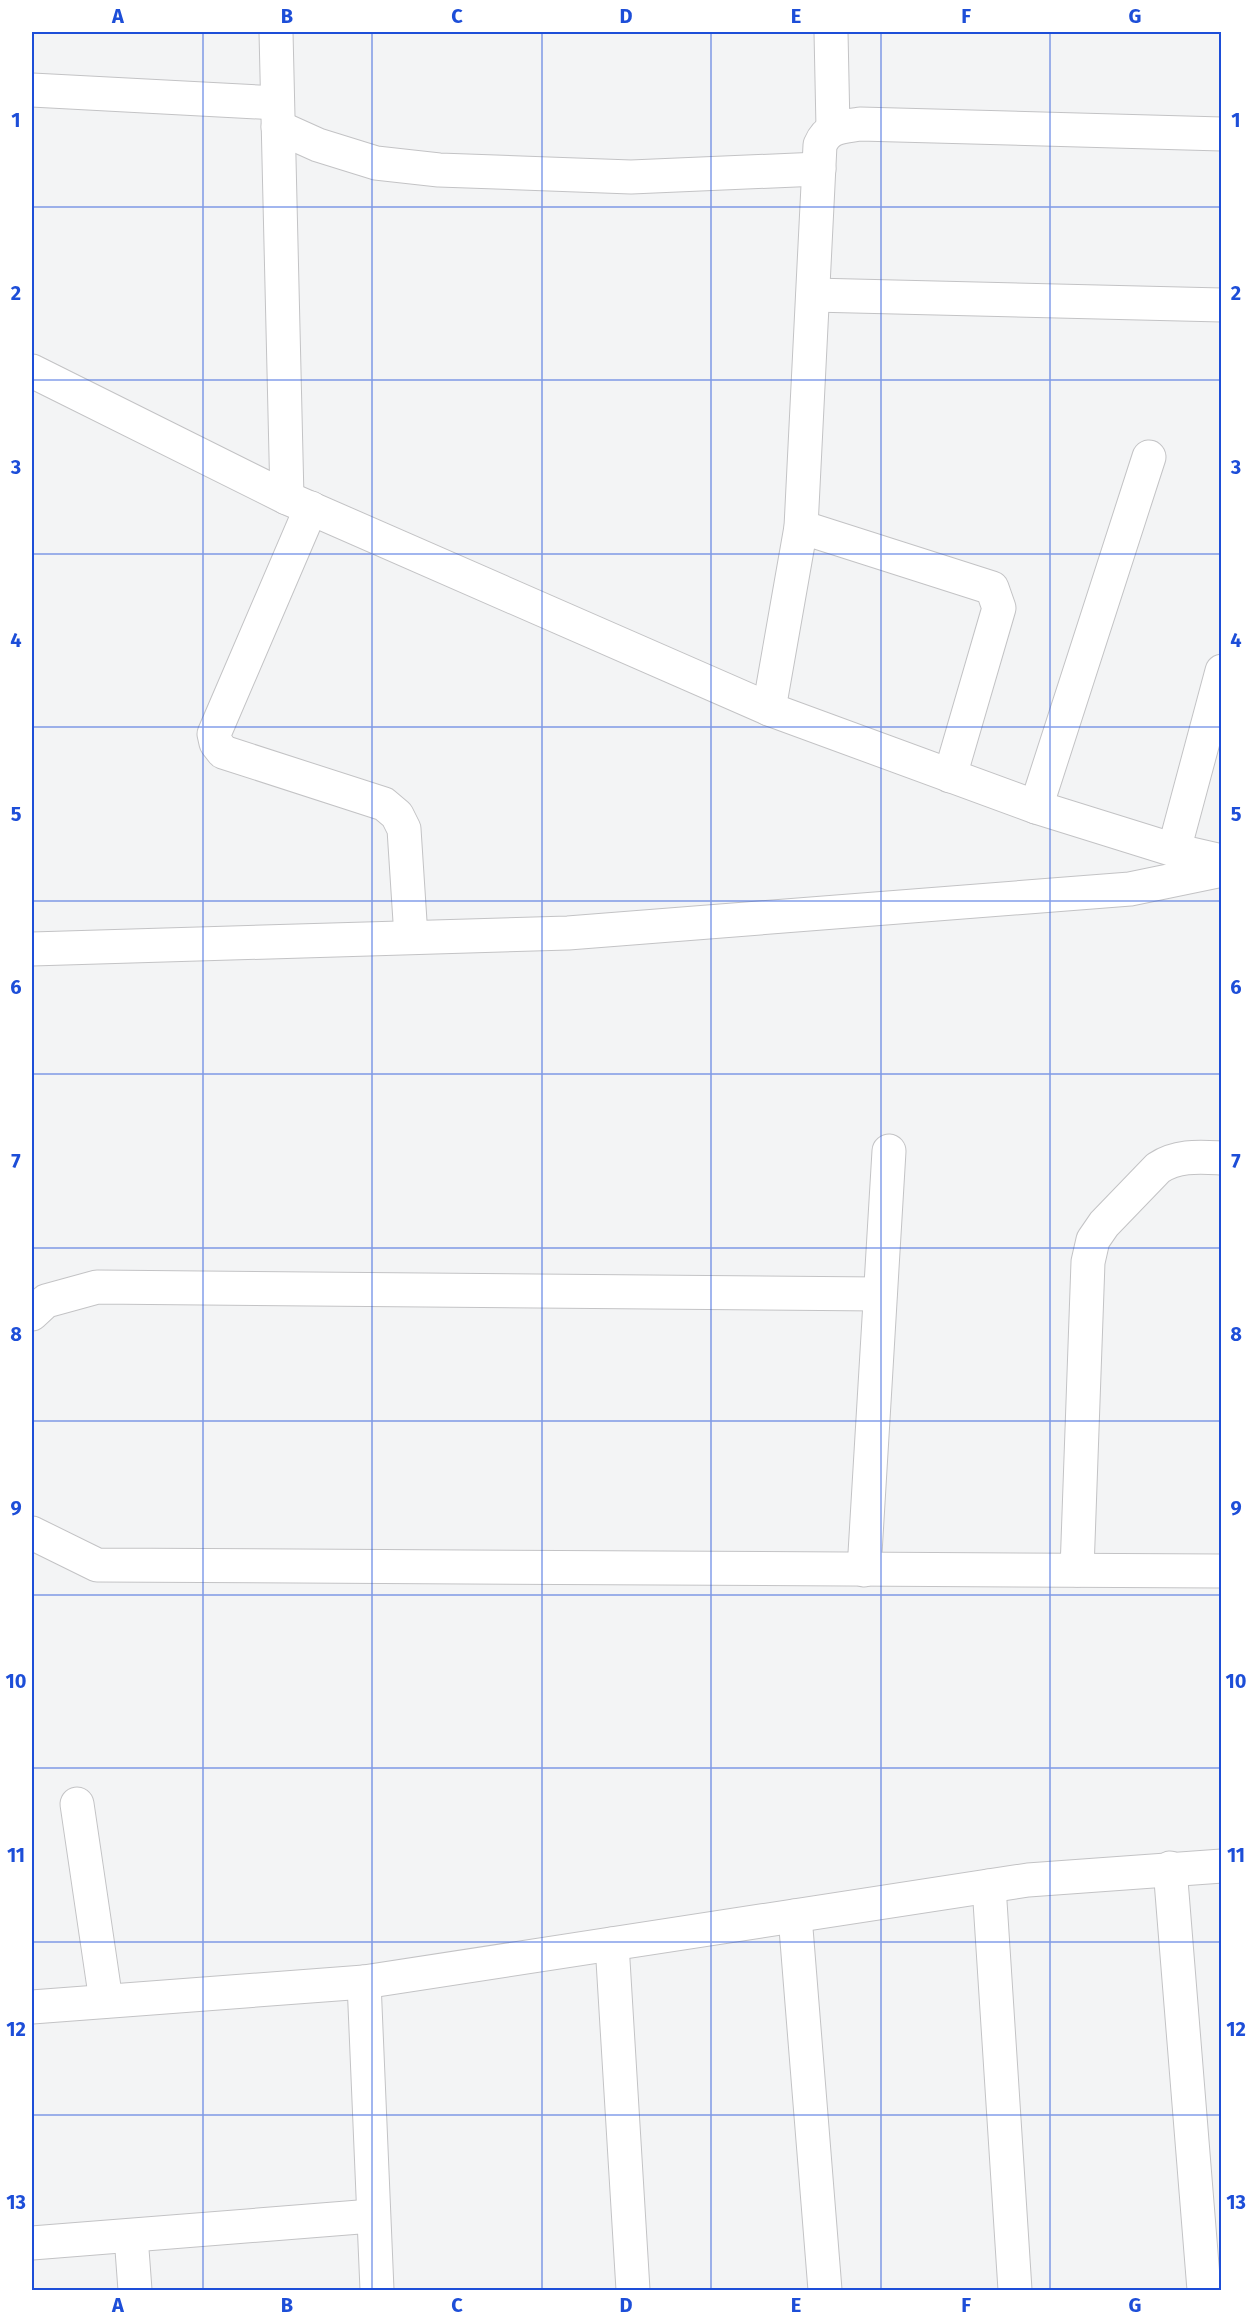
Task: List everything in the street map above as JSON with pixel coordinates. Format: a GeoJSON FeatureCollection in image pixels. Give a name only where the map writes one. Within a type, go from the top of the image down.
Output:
{"type":"FeatureCollection","features":[{"type":"Feature","properties":{"kind":"street"},"geometry":{"type":"LineString","coordinates":[[276,32],[278,115],[299,503],[214,734],[216,743],[223,752],[384,804],[397,814],[404,829],[411,937]]}},
{"type":"Feature","properties":{"kind":"street"},"geometry":{"type":"LineString","coordinates":[[831,32],[833,128]]}},
{"type":"Feature","properties":{"kind":"street"},"geometry":{"type":"LineString","coordinates":[[32,90],[278,115],[318,145],[376,163],[439,171],[631,177],[819,169]]}},
{"type":"Feature","properties":{"kind":"street"},"geometry":{"type":"LineString","coordinates":[[769,709],[801,527],[820,145],[824,136],[833,128],[860,124],[1221,134]]}},
{"type":"Feature","properties":{"kind":"street"},"geometry":{"type":"LineString","coordinates":[[813,295],[1221,305]]}},
{"type":"Feature","properties":{"kind":"street"},"geometry":{"type":"LineString","coordinates":[[32,371],[299,503],[769,709],[1036,807],[1174,850],[1221,861]]}},
{"type":"Feature","properties":{"kind":"street"},"geometry":{"type":"LineString","coordinates":[[1036,807],[1149,457]]}},
{"type":"Feature","properties":{"kind":"street"},"geometry":{"type":"LineString","coordinates":[[801,527],[992,588],[999,608],[950,776]]}},
{"type":"Feature","properties":{"kind":"street"},"geometry":{"type":"LineString","coordinates":[[1174,850],[1221,671]]}},
{"type":"Feature","properties":{"kind":"street"},"geometry":{"type":"LineString","coordinates":[[32,949],[568,933],[1130,889],[1221,870]]}},
{"type":"Feature","properties":{"kind":"street"},"geometry":{"type":"LineString","coordinates":[[864,1570],[889,1151]]}},
{"type":"Feature","properties":{"kind":"street"},"geometry":{"type":"LineString","coordinates":[[1077,1570],[1088,1262],[1093,1240],[1112,1216],[1158,1168],[1168,1161],[1189,1157],[1221,1158]]}},
{"type":"Feature","properties":{"kind":"street"},"geometry":{"type":"LineString","coordinates":[[32,1314],[46,1301],[97,1287],[880,1294]]}},
{"type":"Feature","properties":{"kind":"street"},"geometry":{"type":"LineString","coordinates":[[33,1529],[96,1565],[1221,1571]]}},
{"type":"Feature","properties":{"kind":"street"},"geometry":{"type":"LineString","coordinates":[[77,1804],[106,2001]]}},
{"type":"Feature","properties":{"kind":"street"},"geometry":{"type":"LineString","coordinates":[[32,2007],[364,1982],[989,1886],[1170,1868],[1221,1866]]}},
{"type":"Feature","properties":{"kind":"street"},"geometry":{"type":"LineString","coordinates":[[1170,1868],[1204,2290]]}},
{"type":"Feature","properties":{"kind":"street"},"geometry":{"type":"LineString","coordinates":[[989,1886],[1015,2290]]}},
{"type":"Feature","properties":{"kind":"street"},"geometry":{"type":"LineString","coordinates":[[795,1916],[825,2290]]}},
{"type":"Feature","properties":{"kind":"street"},"geometry":{"type":"LineString","coordinates":[[612,1944],[633,2290]]}},
{"type":"Feature","properties":{"kind":"street"},"geometry":{"type":"LineString","coordinates":[[364,1982],[372,2216],[377,2290]]}},
{"type":"Feature","properties":{"kind":"street"},"geometry":{"type":"LineString","coordinates":[[32,2243],[372,2216]]}},
{"type":"Feature","properties":{"kind":"street"},"geometry":{"type":"LineString","coordinates":[[131,2236],[135,2290]]}}]}
